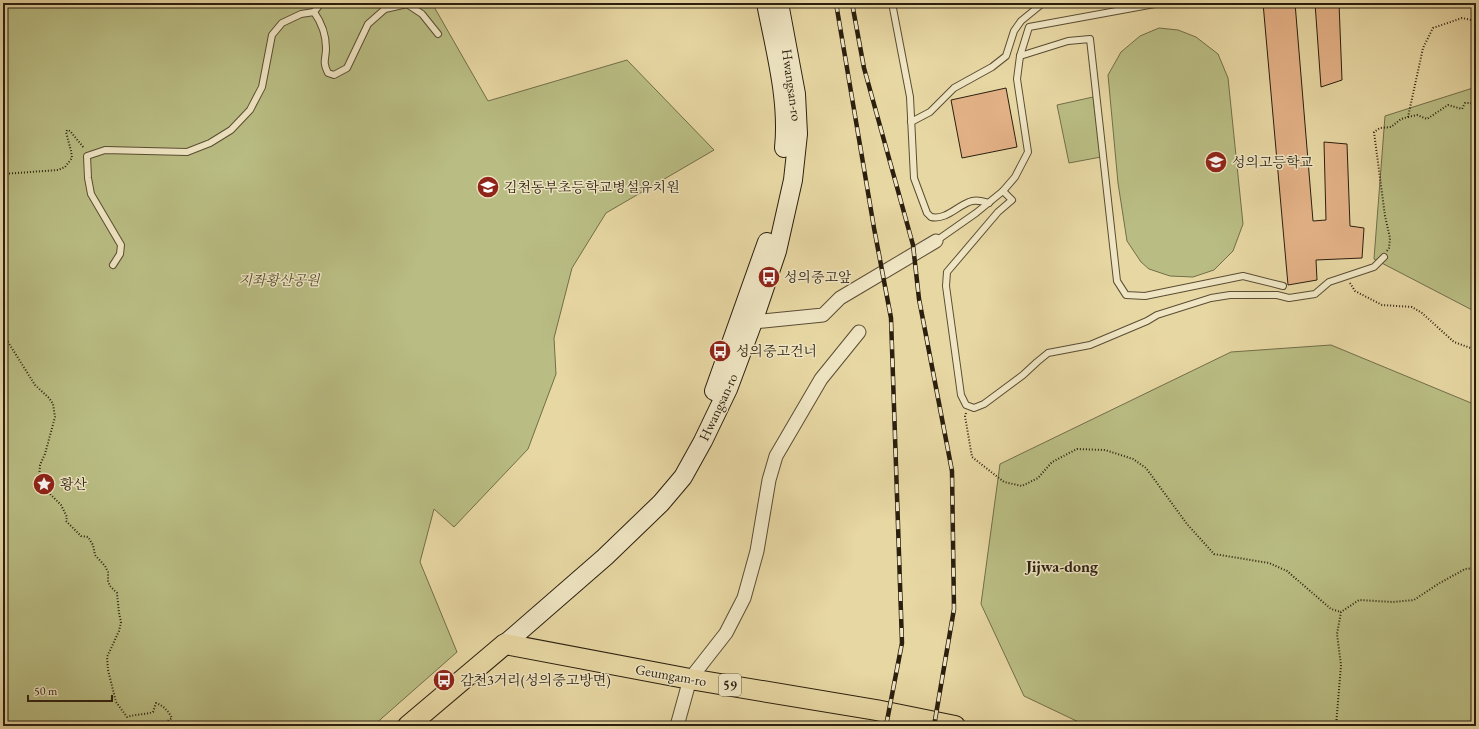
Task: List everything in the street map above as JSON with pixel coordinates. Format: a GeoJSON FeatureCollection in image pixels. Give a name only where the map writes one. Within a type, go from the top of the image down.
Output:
{"type":"FeatureCollection","features":[{"type":"Feature","properties":{"kind":"main road","name":"Geumgam-ro"},"geometry":{"type":"LineString","coordinates":[[505,644],[876,710],[955,726]]}},
{"type":"Feature","properties":{"kind":"main road","name":"Hwangsan-ro"},"geometry":{"type":"LineString","coordinates":[[408,726],[505,644]]}},
{"type":"Feature","properties":{"kind":"street","name":"Hwangsan-ro"},"geometry":{"type":"LineString","coordinates":[[505,644],[596,550],[651,496],[673,471],[692,437],[717,386],[766,248],[782,175],[786,134],[783,96],[766,3]]}},
{"type":"Feature","properties":{"kind":"street","name":"Hwangsan-ro"},"geometry":{"type":"LineString","coordinates":[[505,644],[604,557],[661,503],[683,477],[703,441],[728,389],[777,251],[793,180],[798,134],[796,94],[779,3]]}},
{"type":"Feature","properties":{"kind":"street"},"geometry":{"type":"LineString","coordinates":[[753,322],[823,315],[840,298],[936,241]]}},
{"type":"Feature","properties":{"kind":"street"},"geometry":{"type":"LineString","coordinates":[[677,726],[690,678],[726,634],[744,598],[757,551],[769,480],[776,456],[822,379],[859,332]]}},
{"type":"Feature","properties":{"kind":"lane"},"geometry":{"type":"LineString","coordinates":[[113,265],[120,254],[121,245],[92,194],[88,178],[87,156],[105,150],[187,152],[210,143],[231,130],[250,110],[262,87],[272,35],[282,23],[302,14],[314,12],[321,3]]}},
{"type":"Feature","properties":{"kind":"lane"},"geometry":{"type":"LineString","coordinates":[[892,3],[907,75],[914,178],[927,213],[931,218],[936,218],[943,216],[970,201],[989,203]]}},
{"type":"Feature","properties":{"kind":"lane"},"geometry":{"type":"LineString","coordinates":[[911,122],[930,112],[954,88],[992,67],[1006,56],[1014,31],[1021,21],[1043,3]]}},
{"type":"Feature","properties":{"kind":"lane"},"geometry":{"type":"LineString","coordinates":[[936,241],[976,213],[1003,191],[1015,177],[1028,152],[1017,79],[1020,56],[1029,27],[1160,3]]}},
{"type":"Feature","properties":{"kind":"lane"},"geometry":{"type":"LineString","coordinates":[[314,12],[321,21],[326,47],[324,65],[328,73],[334,75],[346,68],[368,24],[385,10],[407,4],[422,14],[438,34]]}},
{"type":"Feature","properties":{"kind":"lane"},"geometry":{"type":"LineString","coordinates":[[1020,56],[1068,41],[1090,39],[1117,281],[1126,295],[1145,296],[1243,276],[1283,286]]}},
{"type":"Feature","properties":{"kind":"lane"},"geometry":{"type":"LineString","coordinates":[[1003,191],[1012,200],[998,212],[947,272],[946,286],[961,395],[968,405],[974,408],[984,404],[1023,376],[1048,353],[1090,345],[1147,321],[1156,315],[1211,298],[1230,295],[1278,295],[1289,298],[1315,294],[1329,282],[1374,266],[1384,257]]}},
{"type":"Feature","properties":{"kind":"path"},"geometry":{"type":"LineString","coordinates":[[1408,117],[1423,48],[1433,28],[1462,18],[1476,21]]}},
{"type":"Feature","properties":{"kind":"path"},"geometry":{"type":"LineString","coordinates":[[1384,257],[1389,248],[1390,238],[1384,208],[1374,132],[1380,128],[1392,128],[1401,119],[1408,117],[1417,115],[1427,119],[1448,105],[1462,109],[1465,103],[1476,103]]}},
{"type":"Feature","properties":{"kind":"path"},"geometry":{"type":"LineString","coordinates":[[3,174],[58,170],[65,167],[72,158],[66,132],[67,130],[76,137],[90,155]]}},
{"type":"Feature","properties":{"kind":"path"},"geometry":{"type":"LineString","coordinates":[[1346,277],[1355,291],[1382,305],[1412,307],[1422,312],[1454,342],[1476,350]]}},
{"type":"Feature","properties":{"kind":"path"},"geometry":{"type":"LineString","coordinates":[[3,334],[35,385],[49,398],[53,404],[55,417],[45,454],[40,465],[39,478],[43,486],[61,505],[67,517],[66,521],[81,536],[88,537],[93,545],[95,555],[105,566],[108,572],[108,581],[110,586],[117,593],[118,613],[121,622],[119,631],[107,657],[108,670],[116,702],[128,717],[136,714],[144,715],[153,712],[156,703],[162,705],[169,712],[172,718],[160,726]]}},
{"type":"Feature","properties":{"kind":"path"},"geometry":{"type":"LineString","coordinates":[[968,405],[964,416],[972,457],[1004,482],[1022,486],[1033,482],[1052,462],[1077,450],[1105,450],[1133,459],[1146,468],[1187,524],[1214,554],[1269,563],[1287,571],[1331,609],[1341,612]]}},
{"type":"Feature","properties":{"kind":"path"},"geometry":{"type":"LineString","coordinates":[[1336,726],[1338,718],[1341,665],[1337,634],[1341,612],[1359,600],[1393,602],[1414,600],[1438,584],[1465,569],[1476,568]]}},
{"type":"Feature","properties":{"kind":"green space","name":"지좌황산공원"},"geometry":{"type":"Polygon","coordinates":[[[3,3],[388,3],[433,5],[488,101],[627,60],[714,150],[606,213],[572,268],[554,338],[556,374],[528,449],[454,527],[434,509],[420,562],[457,652],[373,726],[3,726],[3,3]]]}},
{"type":"Feature","properties":{"kind":"green space"},"geometry":{"type":"Polygon","coordinates":[[[1159,28],[1178,30],[1196,37],[1218,54],[1228,78],[1243,224],[1233,251],[1214,270],[1193,277],[1170,276],[1149,269],[1141,262],[1127,241],[1118,183],[1108,75],[1121,52],[1140,36],[1159,28]]]}},
{"type":"Feature","properties":{"kind":"green space"},"geometry":{"type":"Polygon","coordinates":[[[1476,87],[1476,312],[1374,259],[1385,116],[1476,87]]]}},
{"type":"Feature","properties":{"kind":"green space"},"geometry":{"type":"Polygon","coordinates":[[[1093,97],[1101,157],[1069,163],[1057,105],[1093,97]]]}},
{"type":"Feature","properties":{"kind":"green space"},"geometry":{"type":"Polygon","coordinates":[[[1331,345],[1476,405],[1476,726],[1087,726],[1024,696],[981,604],[1000,464],[1231,352],[1331,345]]]}},
{"type":"Feature","properties":{"kind":"building"},"geometry":{"type":"Polygon","coordinates":[[[1263,3],[1295,3],[1313,221],[1326,220],[1324,142],[1347,144],[1350,226],[1364,228],[1362,258],[1316,260],[1317,280],[1288,285],[1263,3]]]}},
{"type":"Feature","properties":{"kind":"building"},"geometry":{"type":"Polygon","coordinates":[[[1315,3],[1339,3],[1342,80],[1321,87],[1315,3]]]}},
{"type":"Feature","properties":{"kind":"building"},"geometry":{"type":"Polygon","coordinates":[[[1006,88],[1017,147],[962,158],[951,100],[1006,88]]]}},
{"type":"Feature","properties":{"kind":"railway"},"geometry":{"type":"LineString","coordinates":[[836,3],[874,228],[891,318],[902,643],[886,726]]}},
{"type":"Feature","properties":{"kind":"railway"},"geometry":{"type":"LineString","coordinates":[[852,3],[864,68],[913,245],[919,299],[952,471],[954,609],[934,726]]}},
{"type":"Feature","properties":{"kind":"place","name":"성의고등학교"},"geometry":{"type":"Point","coordinates":[1216,162]}},
{"type":"Feature","properties":{"kind":"place","name":"김천동부초등학교병설유치원"},"geometry":{"type":"Point","coordinates":[488,187]}},
{"type":"Feature","properties":{"kind":"place","name":"성의중고앞"},"geometry":{"type":"Point","coordinates":[769,277]}},
{"type":"Feature","properties":{"kind":"place","name":"성의중고건너"},"geometry":{"type":"Point","coordinates":[720,351]}},
{"type":"Feature","properties":{"kind":"place","name":"황산"},"geometry":{"type":"Point","coordinates":[44,484]}},
{"type":"Feature","properties":{"kind":"place","name":"감천3거리(성의중고방면)"},"geometry":{"type":"Point","coordinates":[444,680]}},
{"type":"Feature","properties":{"kind":"district","name":"Jijwa-dong"},"geometry":{"type":"Point","coordinates":[1062,566]}}]}
